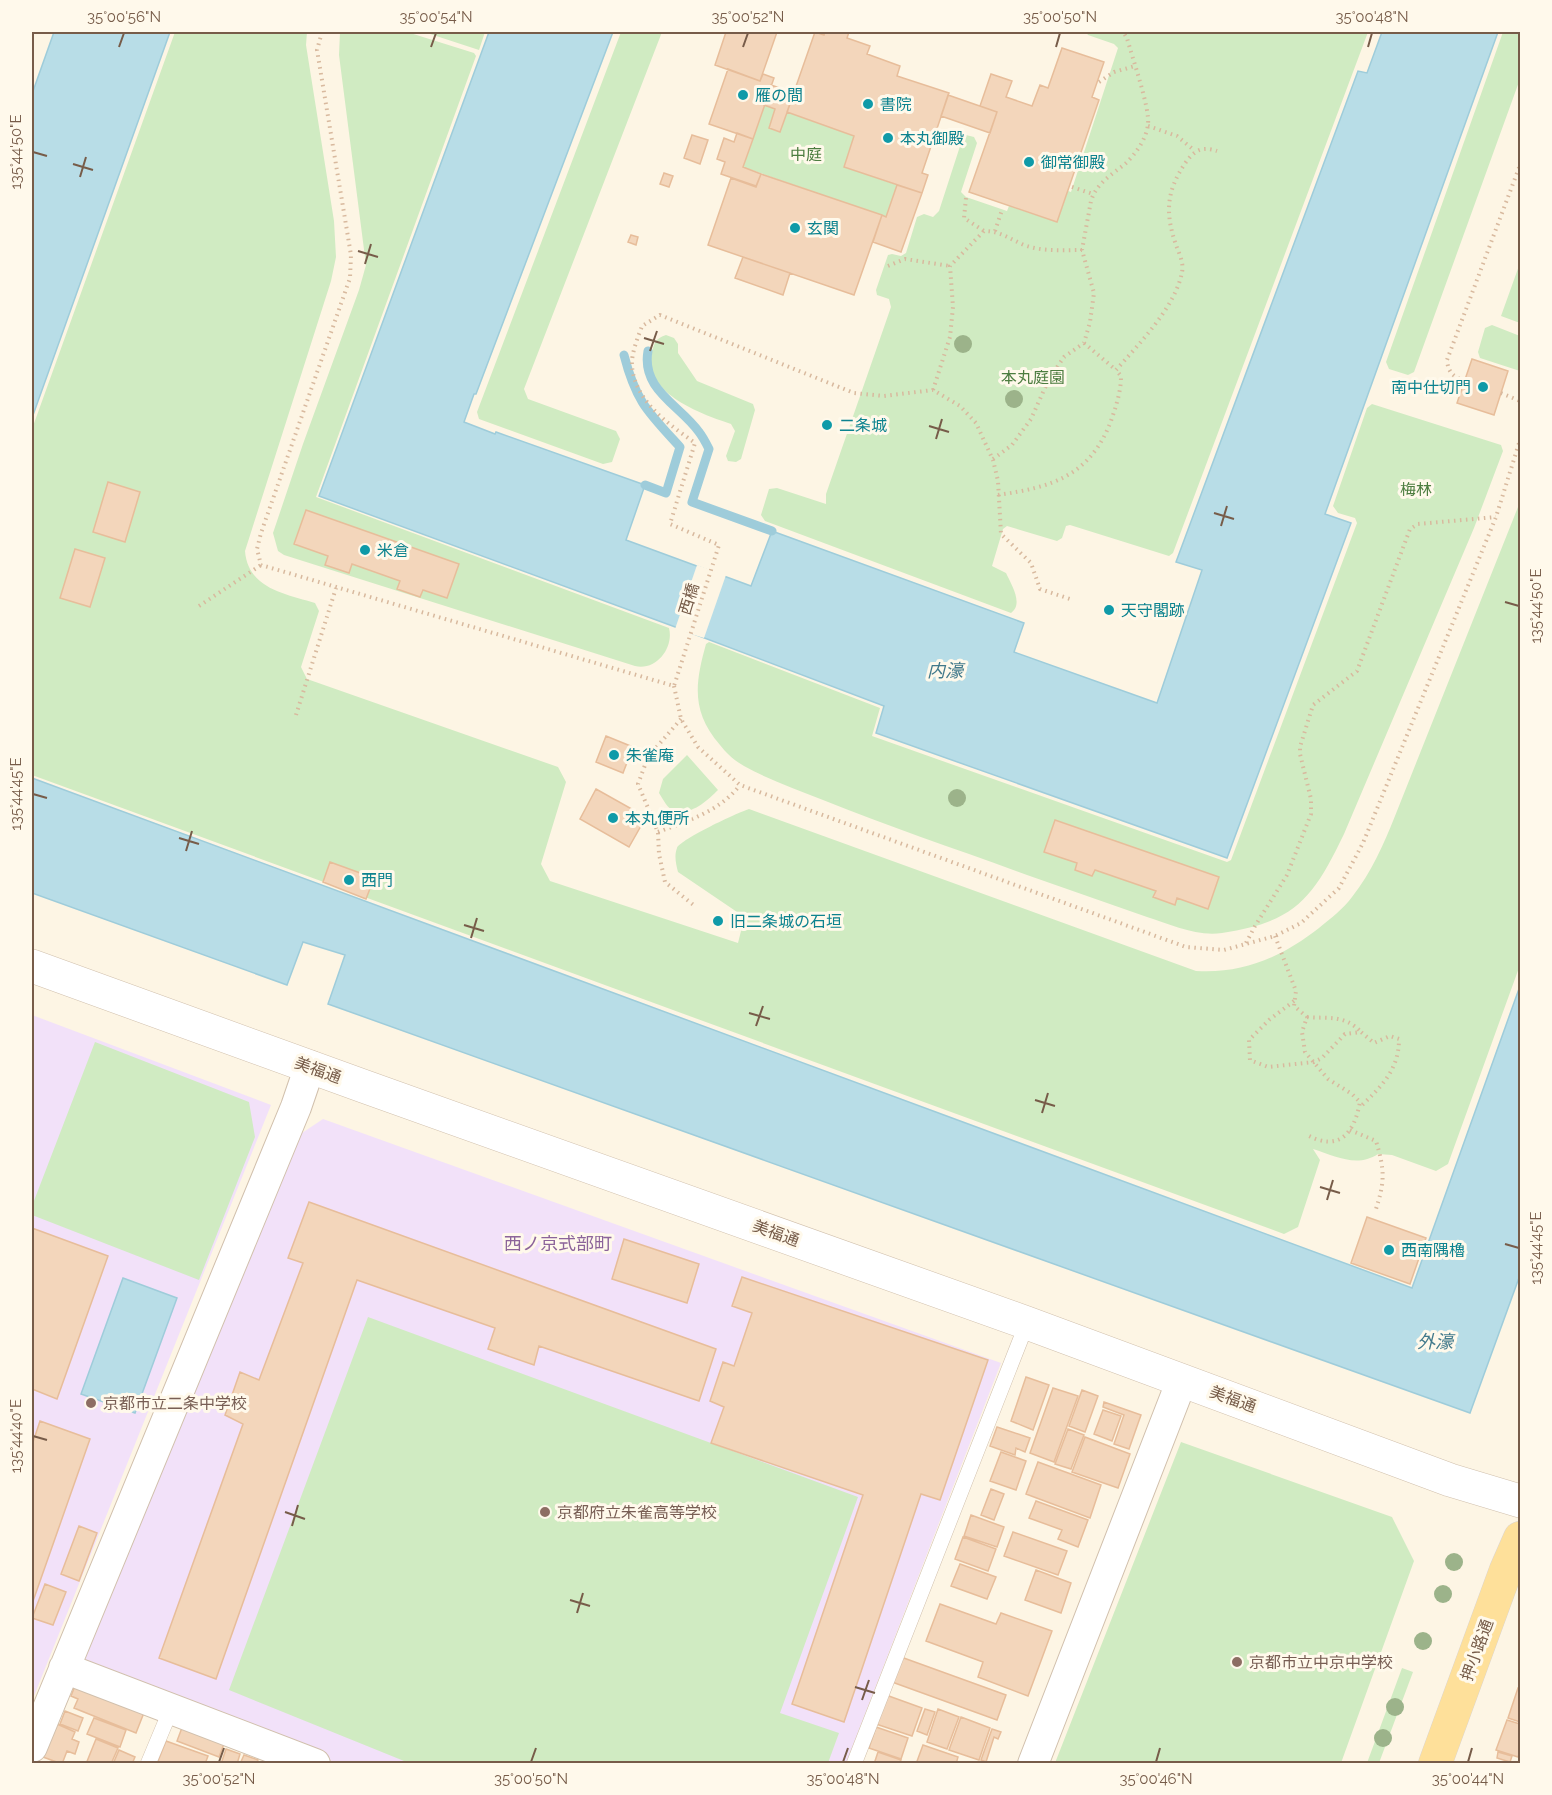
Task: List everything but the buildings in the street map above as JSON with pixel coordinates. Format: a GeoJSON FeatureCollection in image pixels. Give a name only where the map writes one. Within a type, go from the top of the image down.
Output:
{"type":"FeatureCollection","features":[{"type":"Feature","properties":{"kind":"main road","name":"押小路通"},"geometry":{"type":"LineString","coordinates":[[1435,1764],[1506,1570],[1521,1538]]}},
{"type":"Feature","properties":{"kind":"street","name":"美福通"},"geometry":{"type":"LineString","coordinates":[[32,966],[1027,1323],[1450,1480],[1521,1501]]}},
{"type":"Feature","properties":{"kind":"street"},"geometry":{"type":"LineString","coordinates":[[32,1747],[296,1107],[310,1066]]}},
{"type":"Feature","properties":{"kind":"street"},"geometry":{"type":"LineString","coordinates":[[1033,1764],[1182,1380]]}},
{"type":"Feature","properties":{"kind":"street"},"geometry":{"type":"LineString","coordinates":[[64,1668],[315,1764]]}},
{"type":"Feature","properties":{"kind":"lane"},"geometry":{"type":"LineString","coordinates":[[854,1764],[1027,1323]]}},
{"type":"Feature","properties":{"kind":"lane"},"geometry":{"type":"LineString","coordinates":[[148,1764],[171,1709]]}},
{"type":"Feature","properties":{"kind":"path"},"geometry":{"type":"LineString","coordinates":[[261,565],[257,549],[261,533],[350,278],[351,255],[317,50],[322,32]]}},
{"type":"Feature","properties":{"kind":"path"},"geometry":{"type":"LineString","coordinates":[[993,460],[1012,445],[1031,419],[1049,379],[1064,357],[1084,343],[1094,293],[1082,250],[1093,194],[1100,184],[1131,158],[1148,126],[1145,102],[1127,38],[1123,32]]}},
{"type":"Feature","properties":{"kind":"path"},"geometry":{"type":"LineString","coordinates":[[1099,82],[1114,72],[1135,66]]}},
{"type":"Feature","properties":{"kind":"path"},"geometry":{"type":"LineString","coordinates":[[1148,126],[1177,136],[1195,151]]}},
{"type":"Feature","properties":{"kind":"path"},"geometry":{"type":"LineString","coordinates":[[1116,370],[1153,326],[1176,291],[1183,270],[1171,231],[1168,202],[1182,170],[1195,151],[1205,148],[1216,151]]}},
{"type":"Feature","properties":{"kind":"path"},"geometry":{"type":"LineString","coordinates":[[1465,381],[1455,378],[1448,369],[1447,360],[1521,165]]}},
{"type":"Feature","properties":{"kind":"path"},"geometry":{"type":"LineString","coordinates":[[1072,187],[1093,194]]}},
{"type":"Feature","properties":{"kind":"path"},"geometry":{"type":"LineString","coordinates":[[966,198],[964,218],[984,231],[995,231],[1025,246],[1047,251],[1082,250]]}},
{"type":"Feature","properties":{"kind":"path"},"geometry":{"type":"LineString","coordinates":[[995,231],[1002,210]]}},
{"type":"Feature","properties":{"kind":"path"},"geometry":{"type":"LineString","coordinates":[[984,231],[950,266],[953,307],[950,337],[933,390],[960,406],[976,423],[993,460],[998,481],[1001,534],[1031,563],[1040,589],[1070,599]]}},
{"type":"Feature","properties":{"kind":"path"},"geometry":{"type":"LineString","coordinates":[[888,266],[905,259],[950,266]]}},
{"type":"Feature","properties":{"kind":"path","name":"西橋"},"geometry":{"type":"LineString","coordinates":[[674,686],[719,544],[670,524],[695,443],[661,418],[640,394],[632,366],[642,326],[660,315],[854,393],[884,396],[933,390]]}},
{"type":"Feature","properties":{"kind":"path"},"geometry":{"type":"LineString","coordinates":[[998,495],[1020,493],[1046,485],[1074,471],[1095,453],[1105,437],[1118,403],[1121,376],[1084,343]]}},
{"type":"Feature","properties":{"kind":"path"},"geometry":{"type":"LineString","coordinates":[[1501,393],[1521,402]]}},
{"type":"Feature","properties":{"kind":"path"},"geometry":{"type":"LineString","coordinates":[[199,606],[261,565],[674,686],[681,719],[698,747],[740,785],[1186,947],[1224,950],[1275,936],[1301,922],[1339,888],[1364,843],[1496,517],[1521,440]]}},
{"type":"Feature","properties":{"kind":"path"},"geometry":{"type":"LineString","coordinates":[[1246,944],[1287,875],[1311,814],[1311,799],[1300,747],[1313,705],[1357,671],[1410,529],[1418,524],[1496,517]]}},
{"type":"Feature","properties":{"kind":"path"},"geometry":{"type":"LineString","coordinates":[[296,716],[336,587]]}},
{"type":"Feature","properties":{"kind":"path"},"geometry":{"type":"LineString","coordinates":[[681,719],[648,757],[638,784],[658,832],[659,854],[665,882],[696,907]]}},
{"type":"Feature","properties":{"kind":"path"},"geometry":{"type":"LineString","coordinates":[[658,832],[715,808],[734,794],[740,785]]}},
{"type":"Feature","properties":{"kind":"path"},"geometry":{"type":"LineString","coordinates":[[1275,936],[1296,991],[1294,1006],[1307,1017],[1335,1018],[1353,1023],[1374,1043],[1390,1036],[1399,1038],[1399,1054],[1391,1073],[1359,1108]]}},
{"type":"Feature","properties":{"kind":"path"},"geometry":{"type":"LineString","coordinates":[[1294,1000],[1249,1040],[1250,1060],[1268,1067],[1314,1062],[1322,1058],[1345,1034],[1361,1032]]}},
{"type":"Feature","properties":{"kind":"path"},"geometry":{"type":"LineString","coordinates":[[1307,1017],[1302,1032],[1305,1052],[1328,1079],[1352,1094],[1360,1102],[1357,1119],[1348,1134],[1334,1142],[1318,1141],[1307,1135]]}},
{"type":"Feature","properties":{"kind":"path"},"geometry":{"type":"LineString","coordinates":[[1350,1130],[1376,1141],[1383,1164],[1383,1188],[1375,1212]]}},
{"type":"Feature","properties":{"kind":"shaded area","name":"京都市立二条中学校"},"geometry":{"type":"Polygon","coordinates":[[[32,1015],[271,1105],[32,1701],[32,1015]]]}},
{"type":"Feature","properties":{"kind":"shaded area","name":"京都府立朱雀高等学校"},"geometry":{"type":"Polygon","coordinates":[[[323,1119],[1001,1363],[846,1763],[337,1763],[86,1669],[84,1661],[302,1133],[323,1119]]]}},
{"type":"Feature","properties":{"kind":"green space"},"geometry":{"type":"Polygon","coordinates":[[[175,32],[307,32],[306,45],[334,221],[336,257],[331,281],[245,551],[248,564],[253,574],[270,588],[315,603],[319,611],[301,667],[307,679],[558,767],[566,782],[541,864],[550,881],[738,943],[743,923],[740,914],[678,872],[676,854],[677,848],[688,839],[749,809],[1196,971],[1230,970],[1261,962],[1305,938],[1345,906],[1371,868],[1391,827],[1520,502],[1520,965],[1448,1164],[1436,1171],[1392,1155],[1378,1154],[1362,1160],[1354,1160],[1313,1149],[1320,1160],[1298,1227],[1284,1234],[32,775],[32,429],[175,32]]]}},
{"type":"Feature","properties":{"kind":"green space"},"geometry":{"type":"Polygon","coordinates":[[[340,32],[407,32],[474,53],[476,56],[316,497],[669,628],[669,643],[666,650],[657,661],[650,665],[635,666],[284,555],[278,551],[273,533],[366,265],[339,55],[340,32]]]}},
{"type":"Feature","properties":{"kind":"green space"},"geometry":{"type":"Polygon","coordinates":[[[424,32],[485,32],[479,50],[424,32]]]}},
{"type":"Feature","properties":{"kind":"green space"},"geometry":{"type":"Polygon","coordinates":[[[621,32],[662,32],[524,389],[528,399],[616,431],[620,439],[612,462],[603,464],[479,419],[477,412],[621,32]]]}},
{"type":"Feature","properties":{"kind":"green space","name":"本丸庭園"},"geometry":{"type":"Polygon","coordinates":[[[1086,32],[1368,32],[1173,553],[1169,556],[1070,525],[1066,526],[1062,538],[1057,541],[1007,526],[1003,529],[992,566],[1006,573],[1013,588],[1016,604],[1011,613],[765,521],[761,515],[769,489],[777,488],[826,504],[826,494],[891,307],[889,299],[877,295],[876,290],[888,255],[901,256],[906,253],[917,217],[924,214],[933,217],[939,211],[962,140],[966,135],[974,137],[977,143],[961,192],[966,197],[1007,211],[1009,206],[1057,222],[1068,191],[1071,192],[1118,48],[1086,32]]]}},
{"type":"Feature","properties":{"kind":"green space"},"geometry":{"type":"Polygon","coordinates":[[[1503,32],[1520,32],[1520,79],[1414,372],[1408,375],[1389,369],[1386,362],[1503,32]]]}},
{"type":"Feature","properties":{"kind":"green space","name":"中庭"},"geometry":{"type":"Polygon","coordinates":[[[764,105],[775,109],[769,127],[780,131],[787,112],[854,136],[844,167],[897,185],[886,217],[743,167],[764,105]]]}},
{"type":"Feature","properties":{"kind":"green space"},"geometry":{"type":"Polygon","coordinates":[[[1520,263],[1520,323],[1501,316],[1520,263]]]}},
{"type":"Feature","properties":{"kind":"green space"},"geometry":{"type":"Polygon","coordinates":[[[1492,325],[1520,336],[1520,371],[1480,358],[1478,352],[1485,328],[1492,325]]]}},
{"type":"Feature","properties":{"kind":"green space"},"geometry":{"type":"Polygon","coordinates":[[[666,335],[674,338],[678,344],[678,353],[697,381],[753,404],[755,410],[741,459],[736,462],[728,461],[726,456],[735,431],[731,424],[676,400],[656,379],[651,366],[652,352],[656,341],[666,335]]]}},
{"type":"Feature","properties":{"kind":"green space","name":"梅林"},"geometry":{"type":"Polygon","coordinates":[[[1372,404],[1501,445],[1503,451],[1474,528],[1344,834],[1311,891],[1285,914],[1247,928],[1213,934],[1193,932],[1147,917],[874,820],[763,776],[728,754],[704,720],[700,709],[698,685],[702,658],[706,644],[709,642],[880,708],[872,736],[1227,862],[1231,860],[1357,523],[1355,518],[1338,513],[1333,506],[1367,408],[1372,404]]]}},
{"type":"Feature","properties":{"kind":"green space"},"geometry":{"type":"Polygon","coordinates":[[[687,755],[718,790],[704,803],[681,812],[672,810],[659,793],[663,779],[687,755]]]}},
{"type":"Feature","properties":{"kind":"green space"},"geometry":{"type":"Polygon","coordinates":[[[95,1042],[249,1102],[255,1137],[199,1280],[32,1215],[32,1206],[95,1042]]]}},
{"type":"Feature","properties":{"kind":"green space"},"geometry":{"type":"Polygon","coordinates":[[[368,1317],[858,1497],[780,1713],[839,1733],[828,1763],[409,1763],[229,1690],[368,1317]]]}},
{"type":"Feature","properties":{"kind":"green space","name":"京都市立中京中学校"},"geometry":{"type":"Polygon","coordinates":[[[1181,1442],[1392,1517],[1414,1561],[1341,1763],[1055,1763],[1181,1442]]]}},
{"type":"Feature","properties":{"kind":"green space"},"geometry":{"type":"Polygon","coordinates":[[[1402,1668],[1413,1672],[1379,1763],[1367,1763],[1402,1668]]]}},
{"type":"Feature","properties":{"kind":"water"},"geometry":{"type":"Polygon","coordinates":[[[54,32],[170,32],[32,418],[32,94],[54,32]]]}},
{"type":"Feature","properties":{"kind":"water","name":"内濠"},"geometry":{"type":"Polygon","coordinates":[[[489,32],[613,32],[464,422],[645,485],[626,540],[751,586],[772,531],[1024,623],[1014,652],[1157,703],[1202,570],[1176,562],[1358,71],[1367,73],[1382,32],[1498,32],[1325,514],[1351,523],[1227,858],[876,733],[884,706],[319,496],[489,32]]]}},
{"type":"Feature","properties":{"kind":"water","name":"外濠"},"geometry":{"type":"Polygon","coordinates":[[[32,778],[1412,1288],[1520,986],[1520,1275],[1470,1413],[328,1004],[345,955],[303,942],[287,985],[32,893],[32,778]]]}},
{"type":"Feature","properties":{"kind":"water"},"geometry":{"type":"Polygon","coordinates":[[[123,1278],[177,1298],[135,1413],[81,1394],[123,1278]]]}},
{"type":"Feature","properties":{"kind":"pier"},"geometry":{"type":"Polygon","coordinates":[[[697,565],[726,575],[704,638],[675,629],[697,565]]]}},
{"type":"Feature","properties":{"kind":"waterway"},"geometry":{"type":"LineString","coordinates":[[648,351],[647,365],[656,387],[691,422],[709,449],[692,502],[772,531]]}},
{"type":"Feature","properties":{"kind":"waterway"},"geometry":{"type":"LineString","coordinates":[[624,355],[633,384],[644,406],[680,447],[666,493],[645,485]]}},
{"type":"Feature","properties":{"kind":"place","name":"雁の間"},"geometry":{"type":"Point","coordinates":[743,95]}},
{"type":"Feature","properties":{"kind":"place","name":"書院"},"geometry":{"type":"Point","coordinates":[868,104]}},
{"type":"Feature","properties":{"kind":"place","name":"本丸御殿"},"geometry":{"type":"Point","coordinates":[888,138]}},
{"type":"Feature","properties":{"kind":"place","name":"御常御殿"},"geometry":{"type":"Point","coordinates":[1029,162]}},
{"type":"Feature","properties":{"kind":"place","name":"玄関"},"geometry":{"type":"Point","coordinates":[795,228]}},
{"type":"Feature","properties":{"kind":"place","name":"南中仕切門"},"geometry":{"type":"Point","coordinates":[1483,387]}},
{"type":"Feature","properties":{"kind":"place","name":"二条城"},"geometry":{"type":"Point","coordinates":[827,425]}},
{"type":"Feature","properties":{"kind":"place","name":"米倉"},"geometry":{"type":"Point","coordinates":[365,550]}},
{"type":"Feature","properties":{"kind":"place","name":"天守閣跡"},"geometry":{"type":"Point","coordinates":[1109,610]}},
{"type":"Feature","properties":{"kind":"place","name":"朱雀庵"},"geometry":{"type":"Point","coordinates":[614,755]}},
{"type":"Feature","properties":{"kind":"place","name":"本丸便所"},"geometry":{"type":"Point","coordinates":[613,818]}},
{"type":"Feature","properties":{"kind":"place","name":"西門"},"geometry":{"type":"Point","coordinates":[349,880]}},
{"type":"Feature","properties":{"kind":"place","name":"旧二条城の石垣"},"geometry":{"type":"Point","coordinates":[718,921]}},
{"type":"Feature","properties":{"kind":"place","name":"西南隅櫓"},"geometry":{"type":"Point","coordinates":[1389,1250]}},
{"type":"Feature","properties":{"kind":"place","name":"京都市立二条中学校"},"geometry":{"type":"Point","coordinates":[91,1403]}},
{"type":"Feature","properties":{"kind":"place","name":"京都府立朱雀高等学校"},"geometry":{"type":"Point","coordinates":[545,1512]}},
{"type":"Feature","properties":{"kind":"place","name":"京都市立中京中学校"},"geometry":{"type":"Point","coordinates":[1237,1662]}},
{"type":"Feature","properties":{"kind":"district","name":"西ノ京式部町"},"geometry":{"type":"Point","coordinates":[558,1243]}}]}
